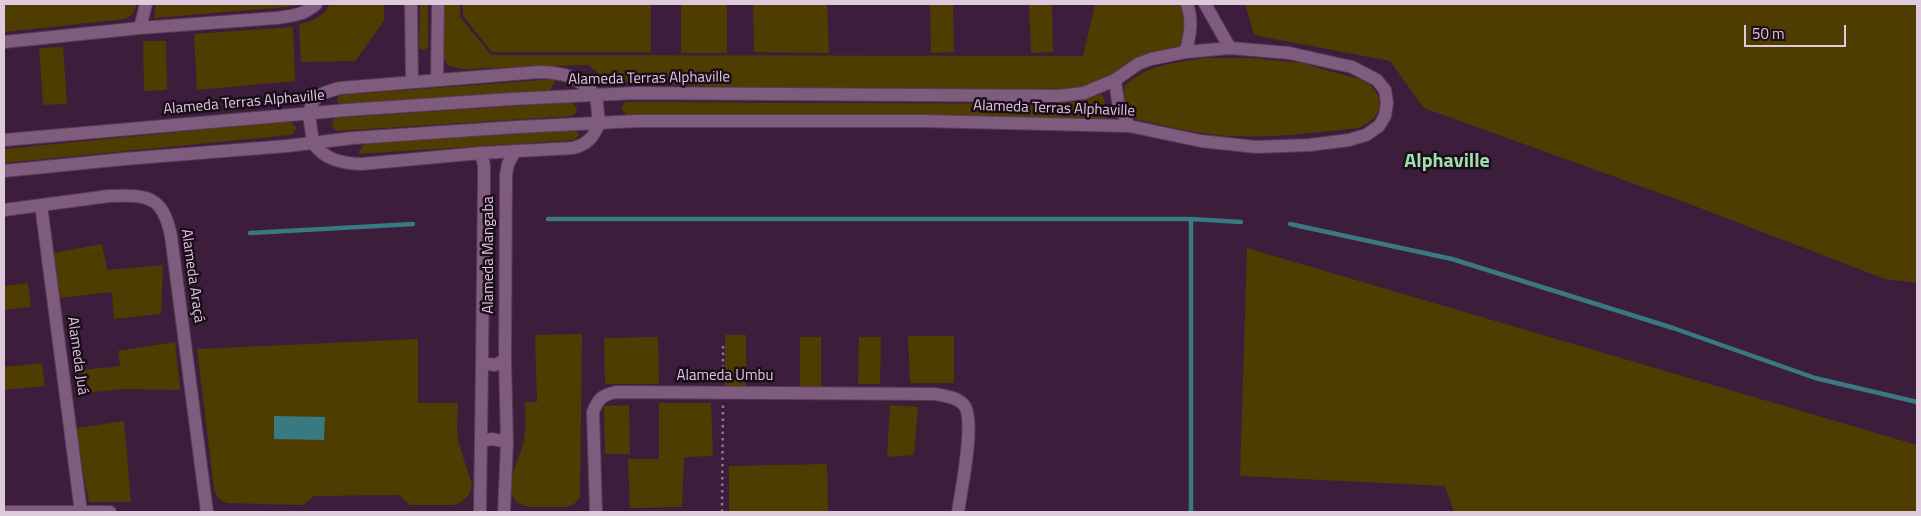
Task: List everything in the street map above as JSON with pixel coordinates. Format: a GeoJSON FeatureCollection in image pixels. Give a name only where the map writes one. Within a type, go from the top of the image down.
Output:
{"type":"FeatureCollection","features":[{"type":"Feature","properties":{"kind":"street"},"geometry":{"type":"LineString","coordinates":[[140,28],[146,4]]}},
{"type":"Feature","properties":{"kind":"street"},"geometry":{"type":"LineString","coordinates":[[4,42],[140,28],[294,16],[309,11],[316,4]]}},
{"type":"Feature","properties":{"kind":"street"},"geometry":{"type":"LineString","coordinates":[[411,4],[412,81]]}},
{"type":"Feature","properties":{"kind":"street"},"geometry":{"type":"LineString","coordinates":[[437,80],[438,4]]}},
{"type":"Feature","properties":{"kind":"street"},"geometry":{"type":"LineString","coordinates":[[1186,52],[1191,32],[1191,17],[1187,4]]}},
{"type":"Feature","properties":{"kind":"street"},"geometry":{"type":"LineString","coordinates":[[1205,4],[1230,48]]}},
{"type":"Feature","properties":{"kind":"street","name":"Alameda Terras Alphaville"},"geometry":{"type":"LineString","coordinates":[[4,140],[310,114],[512,99],[636,93],[1059,96],[1084,93],[1115,80],[1138,64],[1151,58],[1186,52],[1230,48],[1290,54],[1352,67],[1377,80],[1385,90],[1387,103],[1385,116],[1378,126],[1366,135],[1349,140],[1310,145],[1256,147],[1201,141],[1128,126],[923,121],[599,123],[372,137],[4,172]]}},
{"type":"Feature","properties":{"kind":"street"},"geometry":{"type":"LineString","coordinates":[[539,72],[569,75],[580,80],[596,95],[599,108],[599,123],[590,140],[583,146],[560,150],[481,153],[350,164],[330,159],[320,152],[313,143],[310,114],[311,104],[317,96],[355,85],[437,80],[539,72]]}},
{"type":"Feature","properties":{"kind":"street"},"geometry":{"type":"LineString","coordinates":[[1115,80],[1118,102],[1128,126]]}},
{"type":"Feature","properties":{"kind":"street","name":"Alameda Mangaba"},"geometry":{"type":"LineString","coordinates":[[504,512],[507,442],[505,360],[506,175],[508,164],[515,151]]}},
{"type":"Feature","properties":{"kind":"street","name":"Alameda Mangaba"},"geometry":{"type":"LineString","coordinates":[[480,512],[484,174],[481,153]]}},
{"type":"Feature","properties":{"kind":"street","name":"Alameda Araçá"},"geometry":{"type":"LineString","coordinates":[[4,210],[125,195],[149,198],[161,206],[168,220],[171,236],[207,512]]}},
{"type":"Feature","properties":{"kind":"street","name":"Alameda Juá"},"geometry":{"type":"LineString","coordinates":[[41,205],[81,512]]}},
{"type":"Feature","properties":{"kind":"street"},"geometry":{"type":"LineString","coordinates":[[482,363],[495,365],[505,360]]}},
{"type":"Feature","properties":{"kind":"street","name":"Alameda Umbu"},"geometry":{"type":"LineString","coordinates":[[596,512],[593,412],[598,400],[604,394],[616,392],[935,394],[953,398],[964,406],[970,421],[958,512]]}},
{"type":"Feature","properties":{"kind":"street"},"geometry":{"type":"LineString","coordinates":[[481,441],[492,439],[507,442]]}},
{"type":"Feature","properties":{"kind":"street"},"geometry":{"type":"LineString","coordinates":[[4,512],[110,512]]}},
{"type":"Feature","properties":{"kind":"path"},"geometry":{"type":"LineString","coordinates":[[722,512],[723,344]]}},
{"type":"Feature","properties":{"kind":"shaded area"},"geometry":{"type":"Polygon","coordinates":[[[4,4],[136,5],[133,14],[125,19],[4,32],[4,4]]]}},
{"type":"Feature","properties":{"kind":"shaded area"},"geometry":{"type":"Polygon","coordinates":[[[156,4],[303,4],[298,6],[154,18],[156,4]]]}},
{"type":"Feature","properties":{"kind":"shaded area"},"geometry":{"type":"Polygon","coordinates":[[[330,4],[384,4],[384,21],[355,61],[301,62],[299,24],[317,18],[330,4]]]}},
{"type":"Feature","properties":{"kind":"shaded area"},"geometry":{"type":"Polygon","coordinates":[[[420,4],[428,4],[428,48],[423,50],[419,48],[420,4]]]}},
{"type":"Feature","properties":{"kind":"shaded area"},"geometry":{"type":"Polygon","coordinates":[[[438,4],[460,4],[460,17],[491,55],[1083,56],[1095,4],[1187,4],[1186,52],[1151,59],[1084,93],[895,94],[610,82],[588,65],[463,69],[449,66],[440,54],[438,4]]]}},
{"type":"Feature","properties":{"kind":"shaded area"},"geometry":{"type":"Polygon","coordinates":[[[463,4],[651,4],[651,52],[492,52],[463,16],[463,4]]]}},
{"type":"Feature","properties":{"kind":"shaded area"},"geometry":{"type":"Polygon","coordinates":[[[681,4],[727,4],[727,53],[681,53],[681,4]]]}},
{"type":"Feature","properties":{"kind":"shaded area"},"geometry":{"type":"Polygon","coordinates":[[[753,4],[827,4],[829,53],[754,52],[753,4]]]}},
{"type":"Feature","properties":{"kind":"shaded area"},"geometry":{"type":"Polygon","coordinates":[[[930,4],[953,4],[954,52],[931,53],[930,4]]]}},
{"type":"Feature","properties":{"kind":"shaded area"},"geometry":{"type":"Polygon","coordinates":[[[1029,4],[1052,4],[1053,52],[1031,53],[1029,4]]]}},
{"type":"Feature","properties":{"kind":"shaded area"},"geometry":{"type":"Polygon","coordinates":[[[1245,4],[1917,4],[1917,283],[1885,279],[1679,200],[1424,108],[1390,61],[1254,35],[1245,4]]]}},
{"type":"Feature","properties":{"kind":"shaded area"},"geometry":{"type":"Polygon","coordinates":[[[293,27],[295,81],[197,90],[194,34],[293,27]]]}},
{"type":"Feature","properties":{"kind":"shaded area"},"geometry":{"type":"Polygon","coordinates":[[[143,41],[166,41],[167,90],[144,91],[143,41]]]}},
{"type":"Feature","properties":{"kind":"shaded area"},"geometry":{"type":"Polygon","coordinates":[[[63,47],[67,104],[43,105],[39,48],[63,47]]]}},
{"type":"Feature","properties":{"kind":"shaded area"},"geometry":{"type":"Polygon","coordinates":[[[1205,58],[1251,58],[1301,63],[1362,80],[1376,92],[1380,106],[1374,119],[1358,128],[1278,136],[1229,136],[1204,133],[1131,118],[1123,102],[1125,85],[1153,68],[1205,58]]]}},
{"type":"Feature","properties":{"kind":"shaded area"},"geometry":{"type":"Polygon","coordinates":[[[556,79],[550,90],[340,105],[337,101],[339,95],[556,79]]]}},
{"type":"Feature","properties":{"kind":"shaded area"},"geometry":{"type":"Polygon","coordinates":[[[1102,94],[1110,116],[1105,118],[627,115],[621,109],[625,102],[1045,104],[1074,102],[1102,94]]]}},
{"type":"Feature","properties":{"kind":"shaded area"},"geometry":{"type":"Polygon","coordinates":[[[572,102],[577,108],[576,113],[572,116],[337,131],[333,128],[332,124],[335,118],[572,102]]]}},
{"type":"Feature","properties":{"kind":"shaded area"},"geometry":{"type":"Polygon","coordinates":[[[291,121],[296,128],[294,133],[290,135],[4,163],[4,149],[291,121]]]}},
{"type":"Feature","properties":{"kind":"shaded area"},"geometry":{"type":"Polygon","coordinates":[[[575,129],[579,135],[574,140],[358,154],[365,142],[575,129]]]}},
{"type":"Feature","properties":{"kind":"shaded area"},"geometry":{"type":"Polygon","coordinates":[[[102,244],[107,270],[163,265],[161,314],[114,319],[112,292],[59,298],[53,253],[102,244]]]}},
{"type":"Feature","properties":{"kind":"shaded area"},"geometry":{"type":"Polygon","coordinates":[[[1247,248],[1917,445],[1917,512],[1454,512],[1445,486],[1240,476],[1247,248]]]}},
{"type":"Feature","properties":{"kind":"shaded area"},"geometry":{"type":"Polygon","coordinates":[[[28,283],[31,307],[4,310],[4,286],[28,283]]]}},
{"type":"Feature","properties":{"kind":"shaded area"},"geometry":{"type":"Polygon","coordinates":[[[582,334],[580,497],[572,505],[565,507],[526,506],[513,497],[511,489],[514,471],[525,437],[525,402],[537,402],[535,335],[582,334]]]}},
{"type":"Feature","properties":{"kind":"shaded area"},"geometry":{"type":"Polygon","coordinates":[[[725,335],[746,335],[746,387],[725,387],[725,335]]]}},
{"type":"Feature","properties":{"kind":"shaded area"},"geometry":{"type":"Polygon","coordinates":[[[908,336],[954,336],[954,383],[910,383],[908,336]]]}},
{"type":"Feature","properties":{"kind":"shaded area"},"geometry":{"type":"Polygon","coordinates":[[[658,337],[659,384],[605,384],[604,338],[658,337]]]}},
{"type":"Feature","properties":{"kind":"shaded area"},"geometry":{"type":"Polygon","coordinates":[[[800,337],[821,337],[821,389],[800,389],[800,337]]]}},
{"type":"Feature","properties":{"kind":"shaded area"},"geometry":{"type":"Polygon","coordinates":[[[859,337],[881,337],[880,384],[858,384],[859,337]]]}},
{"type":"Feature","properties":{"kind":"shaded area"},"geometry":{"type":"Polygon","coordinates":[[[418,339],[418,403],[458,403],[457,431],[459,444],[472,485],[470,492],[464,500],[454,505],[410,505],[399,495],[314,496],[303,505],[227,503],[218,498],[214,489],[197,349],[418,339]]]}},
{"type":"Feature","properties":{"kind":"shaded area"},"geometry":{"type":"Polygon","coordinates":[[[175,342],[180,390],[123,389],[76,394],[74,371],[120,366],[118,351],[175,342]]]}},
{"type":"Feature","properties":{"kind":"shaded area"},"geometry":{"type":"Polygon","coordinates":[[[42,363],[45,386],[4,390],[4,367],[42,363]]]}},
{"type":"Feature","properties":{"kind":"shaded area"},"geometry":{"type":"Polygon","coordinates":[[[659,403],[711,403],[713,456],[684,457],[682,507],[630,508],[628,459],[659,459],[659,403]]]}},
{"type":"Feature","properties":{"kind":"shaded area"},"geometry":{"type":"Polygon","coordinates":[[[629,405],[630,454],[605,454],[604,406],[629,405]]]}},
{"type":"Feature","properties":{"kind":"shaded area"},"geometry":{"type":"Polygon","coordinates":[[[890,405],[918,407],[914,455],[887,457],[890,405]]]}},
{"type":"Feature","properties":{"kind":"shaded area"},"geometry":{"type":"Polygon","coordinates":[[[274,416],[325,417],[324,440],[274,439],[274,416]]]}},
{"type":"Feature","properties":{"kind":"shaded area"},"geometry":{"type":"Polygon","coordinates":[[[124,421],[131,502],[89,502],[75,428],[124,421]]]}},
{"type":"Feature","properties":{"kind":"shaded area"},"geometry":{"type":"Polygon","coordinates":[[[827,464],[828,511],[729,512],[729,466],[827,464]]]}},
{"type":"Feature","properties":{"kind":"waterway"},"geometry":{"type":"LineString","coordinates":[[548,219],[1191,219],[1241,222]]}},
{"type":"Feature","properties":{"kind":"waterway"},"geometry":{"type":"LineString","coordinates":[[1191,219],[1191,512]]}},
{"type":"Feature","properties":{"kind":"waterway"},"geometry":{"type":"LineString","coordinates":[[250,233],[413,224]]}},
{"type":"Feature","properties":{"kind":"waterway"},"geometry":{"type":"LineString","coordinates":[[1290,224],[1452,259],[1673,328],[1815,378],[1917,402]]}},
{"type":"Feature","properties":{"kind":"district","name":"Alphaville"},"geometry":{"type":"Point","coordinates":[1447,162]}}]}
